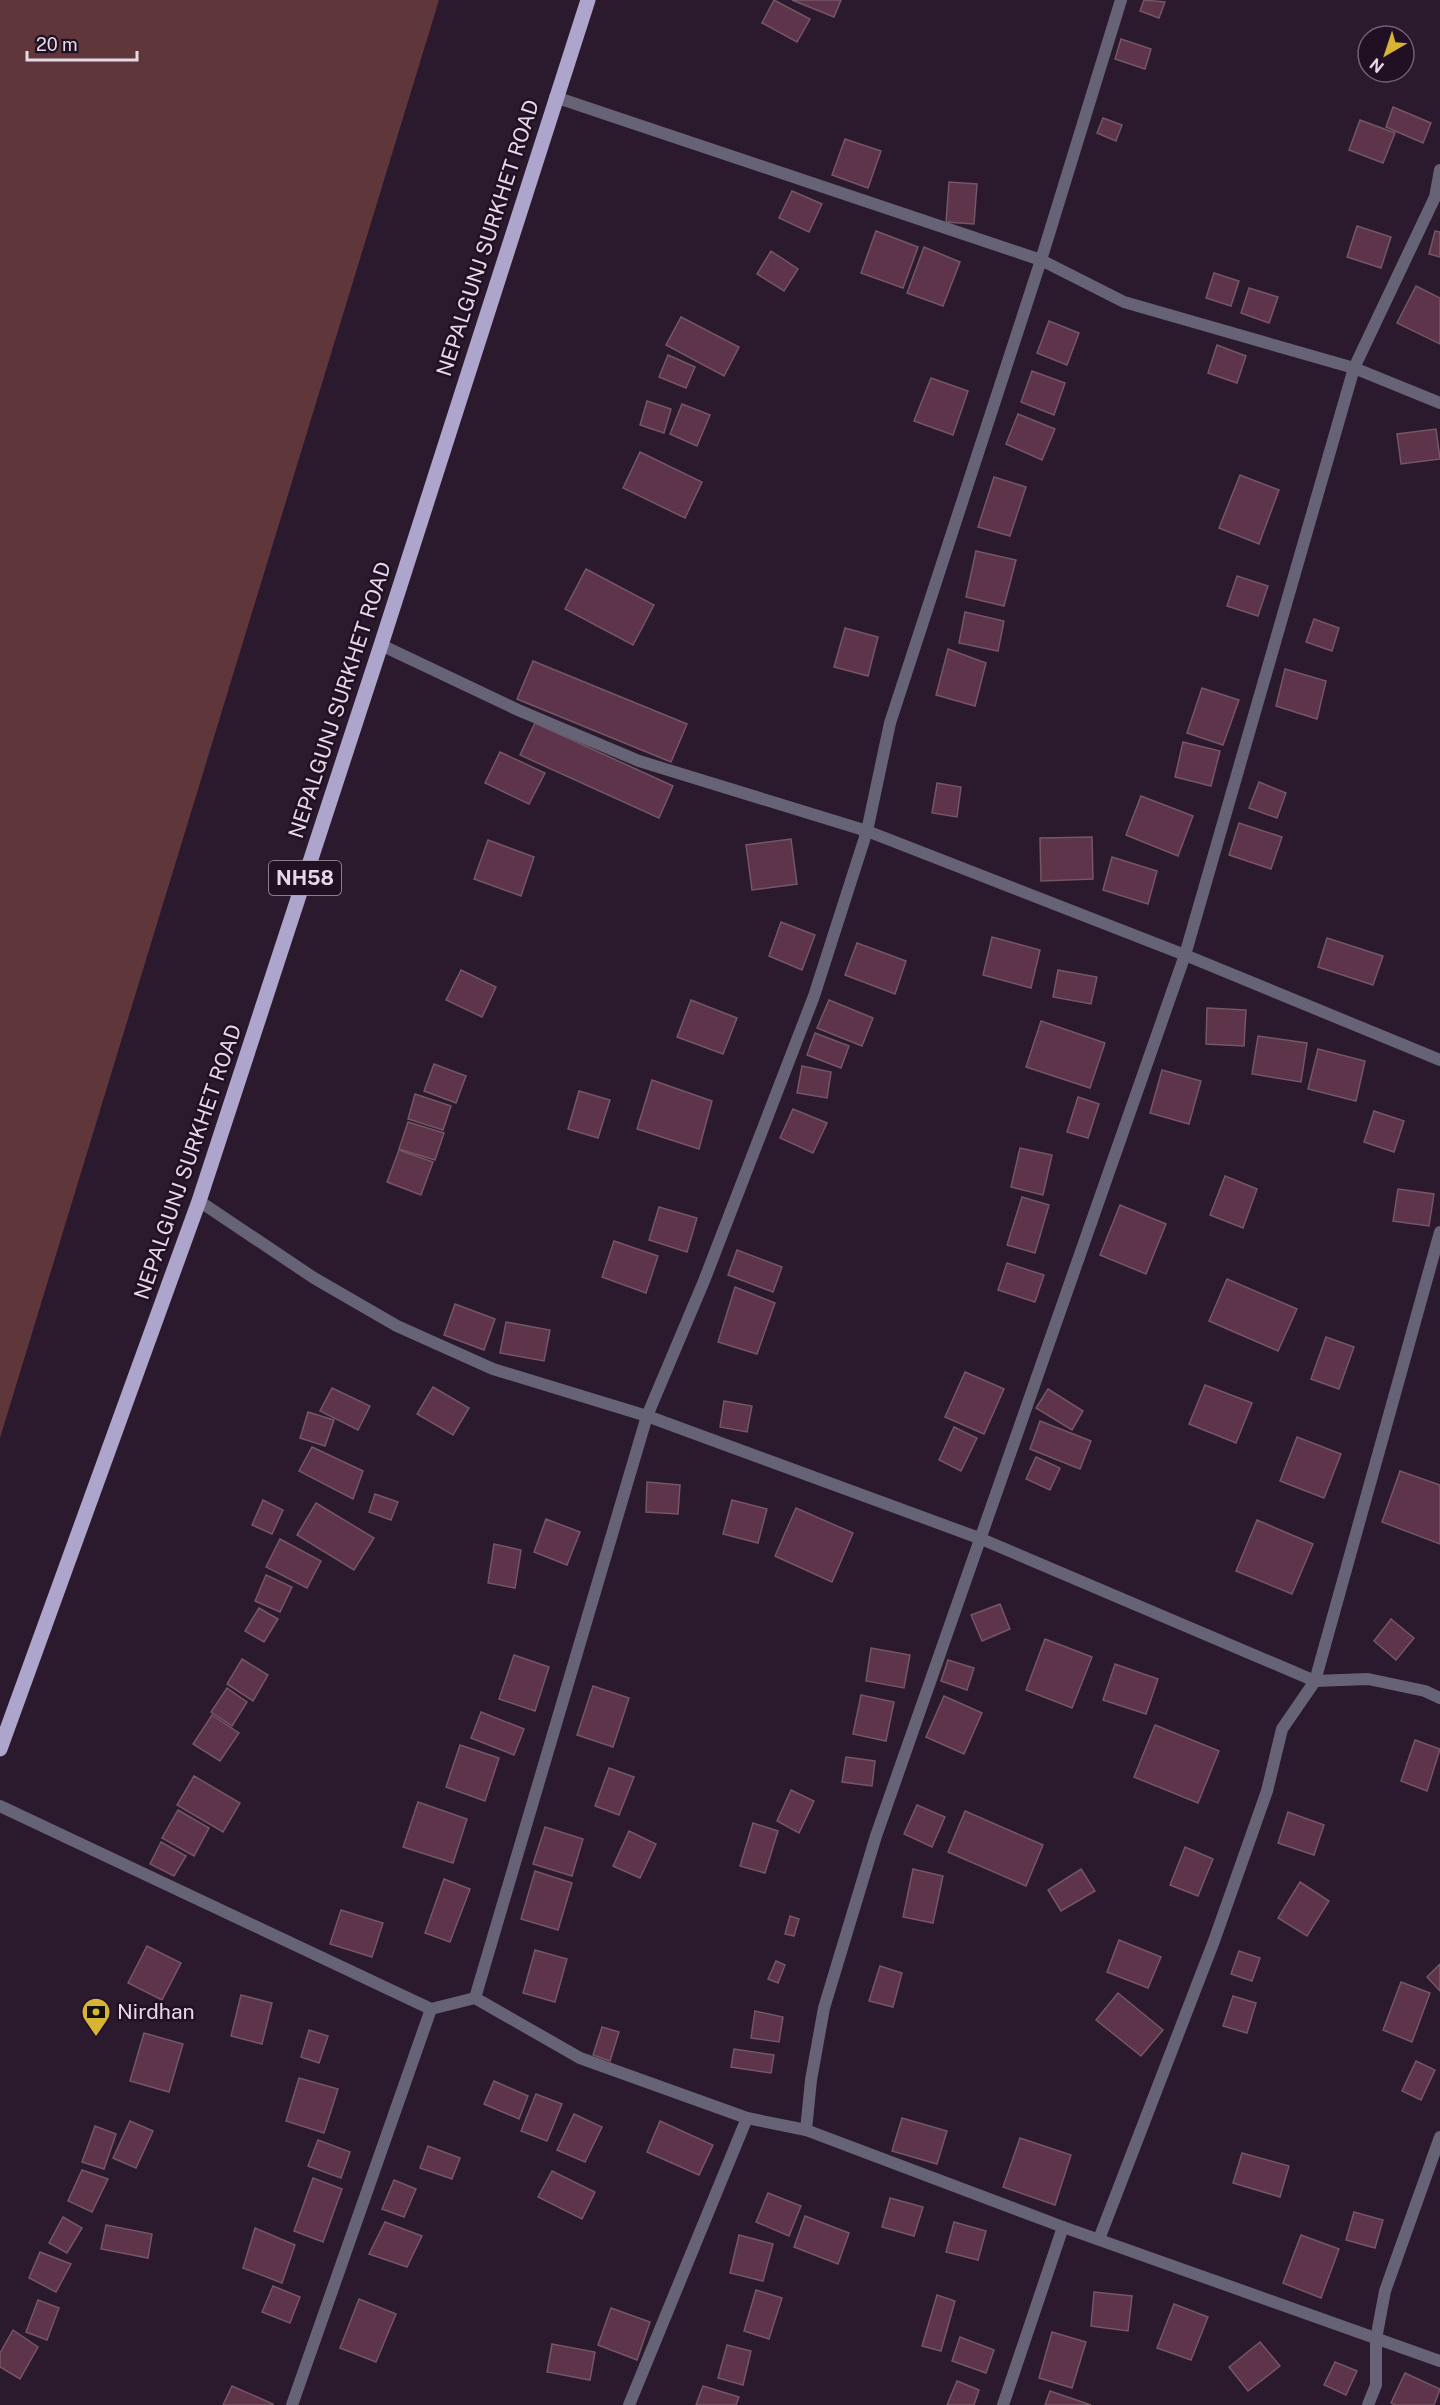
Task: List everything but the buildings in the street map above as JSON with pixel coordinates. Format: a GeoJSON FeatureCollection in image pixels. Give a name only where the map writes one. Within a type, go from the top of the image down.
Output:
{"type":"FeatureCollection","features":[{"type":"Feature","properties":{"kind":"main road","name":"NEPALGUNJ SURKHET ROAD"},"geometry":{"type":"LineString","coordinates":[[0,1749],[199,1201],[381,645],[588,0]]}},
{"type":"Feature","properties":{"kind":"street"},"geometry":{"type":"LineString","coordinates":[[475,1998],[647,1416],[704,1281],[814,996],[867,831],[890,723],[1041,260],[1121,0]]}},
{"type":"Feature","properties":{"kind":"street"},"geometry":{"type":"LineString","coordinates":[[555,97],[1041,260],[1124,302],[1354,368],[1440,403]]}},
{"type":"Feature","properties":{"kind":"street"},"geometry":{"type":"LineString","coordinates":[[806,2130],[811,2080],[824,2008],[876,1836],[1185,956],[1354,368],[1435,197],[1440,170]]}},
{"type":"Feature","properties":{"kind":"street"},"geometry":{"type":"LineString","coordinates":[[381,645],[518,710],[639,761],[867,831],[1185,956],[1440,1060]]}},
{"type":"Feature","properties":{"kind":"street"},"geometry":{"type":"LineString","coordinates":[[199,1201],[314,1278],[397,1326],[493,1369],[647,1416],[979,1538],[1315,1681],[1368,1679],[1425,1691],[1440,1698]]}},
{"type":"Feature","properties":{"kind":"street"},"geometry":{"type":"LineString","coordinates":[[1099,2239],[1214,1941],[1267,1791],[1282,1729],[1315,1681],[1440,1232]]}},
{"type":"Feature","properties":{"kind":"street"},"geometry":{"type":"LineString","coordinates":[[0,1806],[431,2009],[475,1998],[580,2058],[747,2118],[806,2130],[1063,2227],[1440,2361]]}},
{"type":"Feature","properties":{"kind":"street"},"geometry":{"type":"LineString","coordinates":[[292,2405],[431,2009]]}},
{"type":"Feature","properties":{"kind":"street"},"geometry":{"type":"LineString","coordinates":[[629,2405],[747,2118]]}},
{"type":"Feature","properties":{"kind":"street"},"geometry":{"type":"LineString","coordinates":[[1368,2405],[1376,2385],[1376,2339],[1385,2291],[1440,2137]]}},
{"type":"Feature","properties":{"kind":"street"},"geometry":{"type":"LineString","coordinates":[[1003,2405],[1063,2227]]}},
{"type":"Feature","properties":{"kind":"shaded area"},"geometry":{"type":"Polygon","coordinates":[[[0,0],[439,0],[0,1438],[0,0]]]}},
{"type":"Feature","properties":{"kind":"place","name":"Nirdhan"},"geometry":{"type":"Point","coordinates":[96,2038]}}]}
